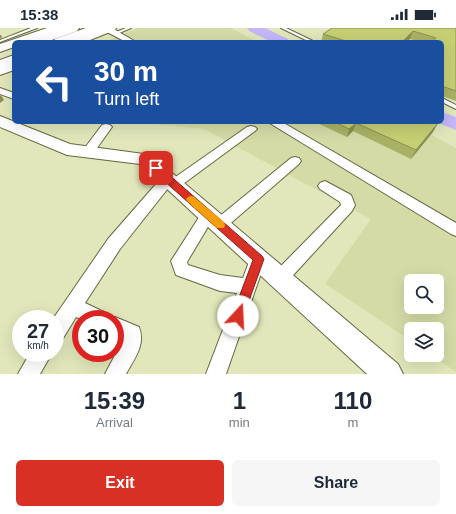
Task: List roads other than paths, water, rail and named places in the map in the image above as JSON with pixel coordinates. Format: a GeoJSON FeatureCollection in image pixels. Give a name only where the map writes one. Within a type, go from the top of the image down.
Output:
{"type":"FeatureCollection","features":[{"type":"Feature","properties":{"kind":"highway"},"geometry":{"type":"LineString","coordinates":[[40,40],[73,28]]}},
{"type":"Feature","properties":{"kind":"highway"},"geometry":{"type":"LineString","coordinates":[[68,40],[108,30]]}},
{"type":"Feature","properties":{"kind":"highway"},"geometry":{"type":"LineString","coordinates":[[0,54],[12,50]]}},
{"type":"Feature","properties":{"kind":"highway"},"geometry":{"type":"LineString","coordinates":[[0,64],[12,60]]}},
{"type":"Feature","properties":{"kind":"street"},"geometry":{"type":"LineString","coordinates":[[24,40],[58,28]]}},
{"type":"Feature","properties":{"kind":"street"},"geometry":{"type":"LineString","coordinates":[[81,40],[108,30],[128,40]]}},
{"type":"Feature","properties":{"kind":"street"},"geometry":{"type":"LineString","coordinates":[[0,48],[12,44]]}},
{"type":"Feature","properties":{"kind":"street"},"geometry":{"type":"LineString","coordinates":[[0,71],[12,67]]}},
{"type":"Feature","properties":{"kind":"street"},"geometry":{"type":"LineString","coordinates":[[0,91],[12,95]]}},
{"type":"Feature","properties":{"kind":"street"},"geometry":{"type":"LineString","coordinates":[[0,121],[67,149],[145,159],[388,374]]}},
{"type":"Feature","properties":{"kind":"street"},"geometry":{"type":"LineString","coordinates":[[277,124],[456,230]]}},
{"type":"Feature","properties":{"kind":"street"},"geometry":{"type":"LineString","coordinates":[[88,152],[106,127]]}},
{"type":"Feature","properties":{"kind":"street"},"geometry":{"type":"LineString","coordinates":[[64,320],[114,244],[171,181],[251,129]]}},
{"type":"Feature","properties":{"kind":"street"},"geometry":{"type":"LineString","coordinates":[[248,286],[220,283],[182,270],[179,261],[214,220],[295,161]]}},
{"type":"Feature","properties":{"kind":"street"},"geometry":{"type":"LineString","coordinates":[[280,278],[345,211],[348,205],[346,199],[325,186]]}},
{"type":"Feature","properties":{"kind":"street"},"geometry":{"type":"LineString","coordinates":[[216,374],[258,259]]}},
{"type":"Feature","properties":{"kind":"street"},"geometry":{"type":"LineString","coordinates":[[73,306],[81,310]]}},
{"type":"Feature","properties":{"kind":"street"},"geometry":{"type":"LineString","coordinates":[[124,330],[132,334],[132,344],[124,358]]}},
{"type":"Feature","properties":{"kind":"street"},"geometry":{"type":"LineString","coordinates":[[28,374],[36,362]]}},
{"type":"Feature","properties":{"kind":"street"},"geometry":{"type":"LineString","coordinates":[[115,374],[122,362]]}},
{"type":"Feature","properties":{"kind":"lane"},"geometry":{"type":"LineString","coordinates":[[0,41],[35,28]]}},
{"type":"Feature","properties":{"kind":"lane"},"geometry":{"type":"LineString","coordinates":[[108,30],[129,28]]}},
{"type":"Feature","properties":{"kind":"lane"},"geometry":{"type":"LineString","coordinates":[[283,28],[309,40]]}},
{"type":"Feature","properties":{"kind":"lane"},"geometry":{"type":"LineString","coordinates":[[444,101],[456,106]]}},
{"type":"Feature","properties":{"kind":"waterway"},"geometry":{"type":"LineString","coordinates":[[254,28],[279,40]]}},
{"type":"Feature","properties":{"kind":"waterway"},"geometry":{"type":"LineString","coordinates":[[444,119],[456,124]]}}]}
